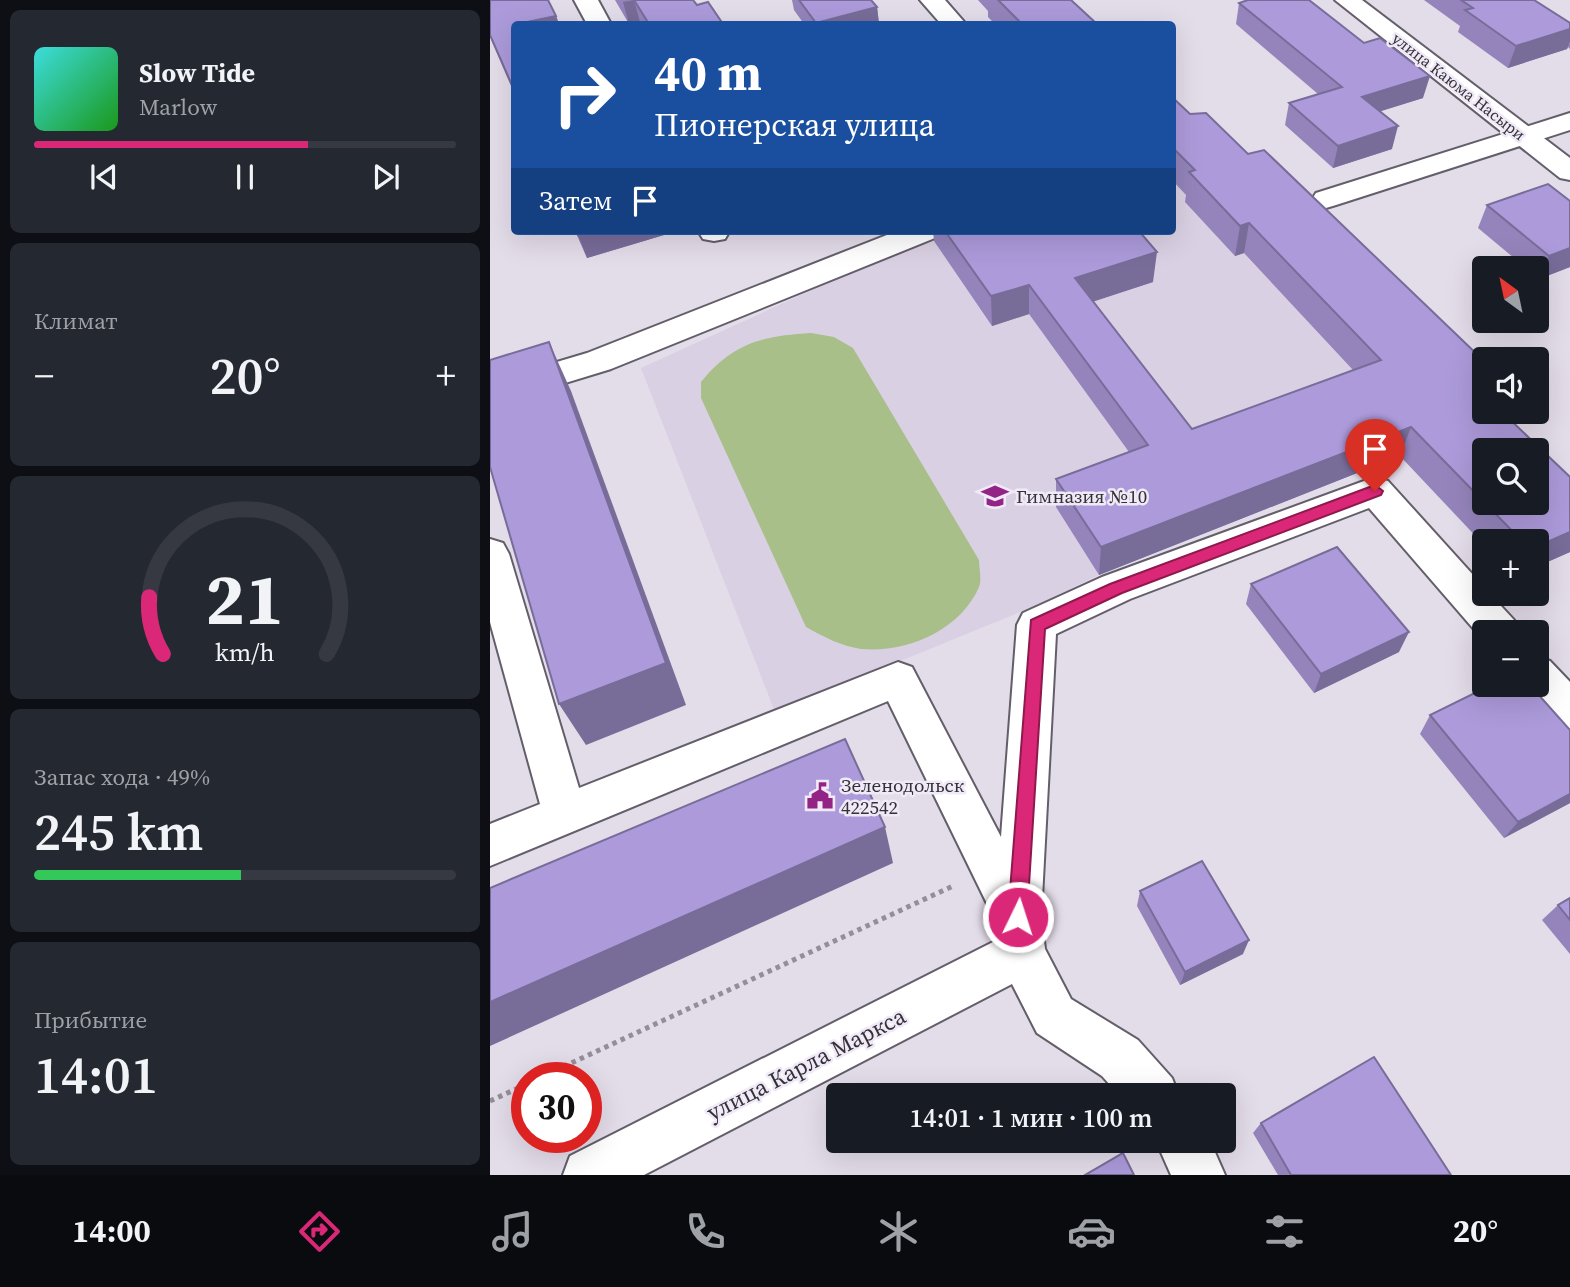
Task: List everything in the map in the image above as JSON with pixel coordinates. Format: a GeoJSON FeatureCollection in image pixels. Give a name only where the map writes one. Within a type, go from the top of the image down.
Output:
{"type":"FeatureCollection","features":[{"type":"Feature","properties":{"kind":"street"},"geometry":{"type":"LineString","coordinates":[[586,0],[597,21]]}},
{"type":"Feature","properties":{"kind":"street"},"geometry":{"type":"LineString","coordinates":[[932,0],[951,21]]}},
{"type":"Feature","properties":{"kind":"street","name":"улица Каюма Насыри"},"geometry":{"type":"LineString","coordinates":[[1347,0],[1570,172]]}},
{"type":"Feature","properties":{"kind":"street"},"geometry":{"type":"LineString","coordinates":[[1326,199],[1570,121]]}},
{"type":"Feature","properties":{"kind":"street"},"geometry":{"type":"LineString","coordinates":[[490,394],[599,361],[914,235]]}},
{"type":"Feature","properties":{"kind":"street"},"geometry":{"type":"LineString","coordinates":[[1020,935],[1037,625],[1116,588],[1375,491],[1489,620]]}},
{"type":"Feature","properties":{"kind":"street"},"geometry":{"type":"LineString","coordinates":[[490,554],[565,814]]}},
{"type":"Feature","properties":{"kind":"street"},"geometry":{"type":"LineString","coordinates":[[490,845],[898,679],[992,869],[1054,1016],[1120,1058],[1142,1083]]}},
{"type":"Feature","properties":{"kind":"street"},"geometry":{"type":"LineString","coordinates":[[1549,688],[1570,711]]}},
{"type":"Feature","properties":{"kind":"street","name":"улица Карла Маркса"},"geometry":{"type":"LineString","coordinates":[[589,1175],[639,1163],[1020,935]]}},
{"type":"Feature","properties":{"kind":"street"},"geometry":{"type":"LineString","coordinates":[[1188,1153],[1199,1175]]}},
{"type":"Feature","properties":{"kind":"path"},"geometry":{"type":"LineString","coordinates":[[574,1062],[992,869]]}},
{"type":"Feature","properties":{"kind":"path"},"geometry":{"type":"LineString","coordinates":[[490,1101],[511,1091]]}},
{"type":"Feature","properties":{"kind":"shaded area","name":"Гимназия №10"},"geometry":{"type":"Polygon","coordinates":[[[1176,151],[1472,401],[1472,416],[1099,575],[1030,608],[775,712],[641,368],[891,254],[955,235],[1176,235],[1176,151]]]}},
{"type":"Feature","properties":{"kind":"green space"},"geometry":{"type":"Polygon","coordinates":[[[811,333],[834,337],[853,348],[979,560],[979,587],[959,616],[930,636],[913,643],[861,649],[826,638],[806,627],[701,398],[701,382],[737,350],[778,336],[811,333]]]}},
{"type":"Feature","properties":{"kind":"building"},"geometry":{"type":"Polygon","coordinates":[[[490,0],[548,0],[556,16],[532,21],[511,21],[511,83],[490,35],[490,0]]]}},
{"type":"Feature","properties":{"kind":"building"},"geometry":{"type":"Polygon","coordinates":[[[634,0],[693,0],[697,5],[708,2],[721,21],[647,21],[634,0]]]}},
{"type":"Feature","properties":{"kind":"building"},"geometry":{"type":"Polygon","coordinates":[[[799,0],[871,0],[877,7],[824,21],[815,21],[799,0]]]}},
{"type":"Feature","properties":{"kind":"building"},"geometry":{"type":"Polygon","coordinates":[[[998,0],[1071,0],[1094,21],[1019,21],[998,0]]]}},
{"type":"Feature","properties":{"kind":"building"},"geometry":{"type":"Polygon","coordinates":[[[1248,0],[1309,0],[1364,43],[1380,38],[1430,76],[1362,97],[1398,126],[1338,146],[1289,103],[1342,87],[1239,3],[1248,0]]]}},
{"type":"Feature","properties":{"kind":"building"},"geometry":{"type":"Polygon","coordinates":[[[1461,0],[1534,0],[1570,23],[1570,29],[1516,46],[1465,10],[1473,8],[1461,0]]]}},
{"type":"Feature","properties":{"kind":"building"},"geometry":{"type":"Polygon","coordinates":[[[1176,101],[1190,114],[1206,113],[1248,154],[1264,150],[1472,349],[1472,424],[1515,424],[1529,438],[1472,438],[1472,490],[1411,427],[1101,547],[1056,479],[1148,445],[1029,285],[991,296],[948,235],[1142,235],[1157,252],[1075,278],[1192,429],[1381,360],[1249,223],[1240,226],[1189,172],[1195,170],[1176,151],[1176,101]]]}},
{"type":"Feature","properties":{"kind":"building"},"geometry":{"type":"Polygon","coordinates":[[[1548,184],[1570,201],[1570,248],[1549,256],[1487,205],[1548,184]]]}},
{"type":"Feature","properties":{"kind":"building"},"geometry":{"type":"Polygon","coordinates":[[[549,342],[666,663],[559,704],[490,467],[490,360],[549,342]]]}},
{"type":"Feature","properties":{"kind":"building"},"geometry":{"type":"Polygon","coordinates":[[[1549,457],[1570,477],[1570,532],[1549,541],[1549,529],[1510,529],[1497,515],[1549,515],[1549,457]]]}},
{"type":"Feature","properties":{"kind":"building"},"geometry":{"type":"Polygon","coordinates":[[[1337,547],[1409,632],[1321,674],[1251,584],[1337,547]]]}},
{"type":"Feature","properties":{"kind":"building"},"geometry":{"type":"Polygon","coordinates":[[[1472,694],[1472,697],[1541,697],[1570,730],[1570,794],[1518,822],[1430,715],[1472,694]]]}},
{"type":"Feature","properties":{"kind":"building"},"geometry":{"type":"Polygon","coordinates":[[[845,739],[885,827],[490,1002],[490,888],[845,739]]]}},
{"type":"Feature","properties":{"kind":"building"},"geometry":{"type":"Polygon","coordinates":[[[1202,861],[1249,940],[1185,972],[1140,891],[1202,861]]]}},
{"type":"Feature","properties":{"kind":"building"},"geometry":{"type":"Polygon","coordinates":[[[1570,898],[1570,920],[1558,905],[1570,898]]]}},
{"type":"Feature","properties":{"kind":"building"},"geometry":{"type":"Polygon","coordinates":[[[1374,1057],[1451,1175],[1291,1175],[1261,1123],[1374,1057]]]}},
{"type":"Feature","properties":{"kind":"building"},"geometry":{"type":"Polygon","coordinates":[[[1123,1153],[1134,1175],[1085,1175],[1123,1153]]]}},
{"type":"Feature","properties":{"kind":"place","name":"Гимназия №10"},"geometry":{"type":"Point","coordinates":[995,496]}},
{"type":"Feature","properties":{"kind":"place","name":"Зеленодольск 422542"},"geometry":{"type":"Point","coordinates":[820,796]}},
{"type":"Feature","properties":{"kind":"route"},"geometry":{"type":"LineString","coordinates":[[1018,917],[1037,625],[1116,588],[1375,491]]}}]}
